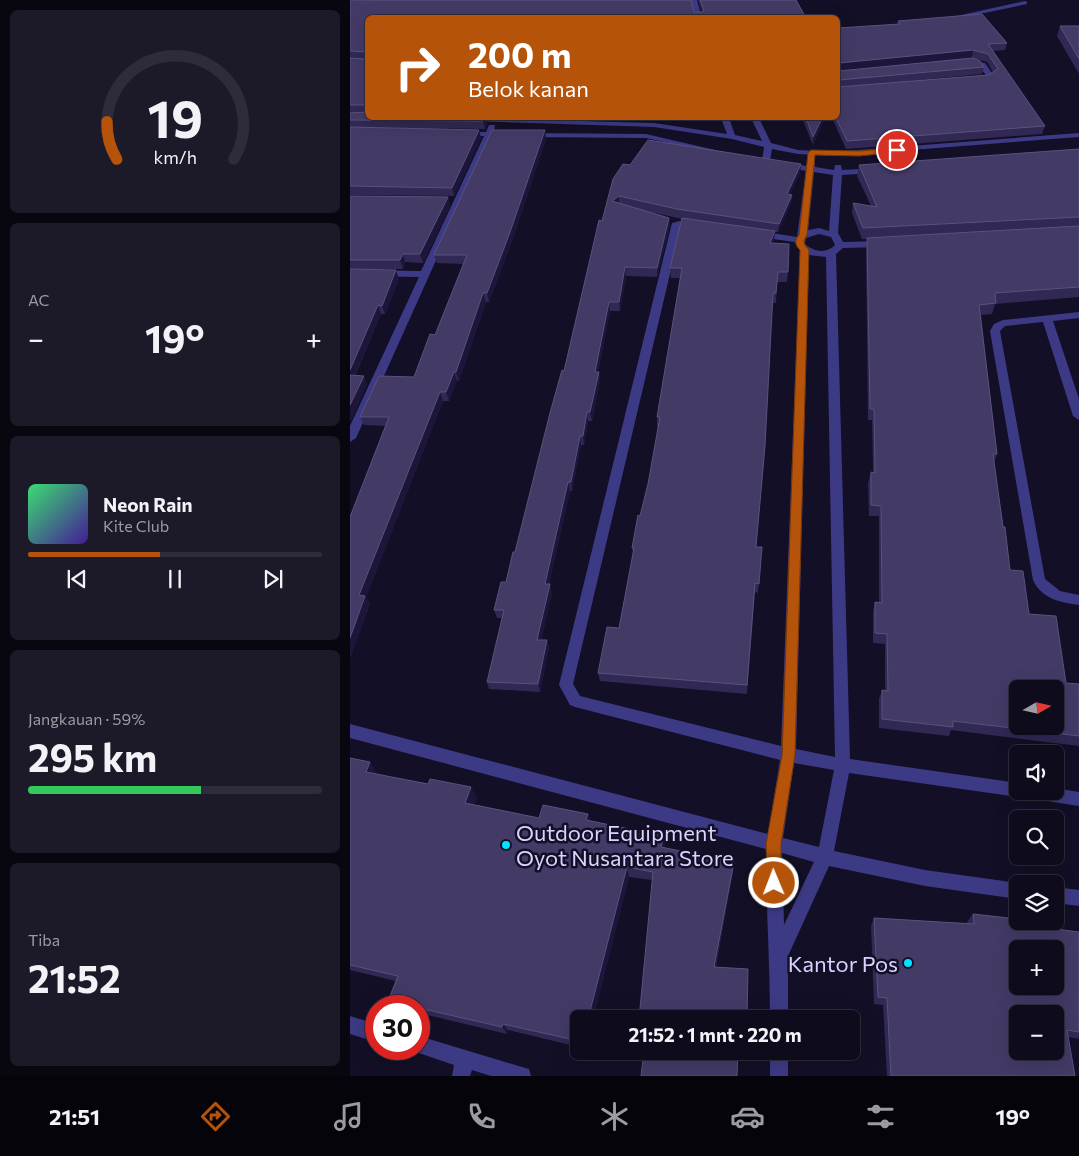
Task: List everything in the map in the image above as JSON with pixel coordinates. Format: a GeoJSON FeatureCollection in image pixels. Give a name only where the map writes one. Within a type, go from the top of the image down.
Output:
{"type":"FeatureCollection","features":[{"type":"Feature","properties":{"kind":"street"},"geometry":{"type":"LineString","coordinates":[[694,0],[698,15]]}},
{"type":"Feature","properties":{"kind":"street"},"geometry":{"type":"LineString","coordinates":[[936,20],[1025,3]]}},
{"type":"Feature","properties":{"kind":"street"},"geometry":{"type":"LineString","coordinates":[[962,63],[982,65],[990,76],[986,79],[966,81]]}},
{"type":"Feature","properties":{"kind":"street"},"geometry":{"type":"LineString","coordinates":[[350,438],[425,274],[453,201],[489,134],[494,120],[654,125],[811,153],[837,154],[1079,135]]}},
{"type":"Feature","properties":{"kind":"street"},"geometry":{"type":"LineString","coordinates":[[725,120],[732,138]]}},
{"type":"Feature","properties":{"kind":"street"},"geometry":{"type":"LineString","coordinates":[[756,120],[768,146],[766,161]]}},
{"type":"Feature","properties":{"kind":"street"},"geometry":{"type":"LineString","coordinates":[[449,133],[646,136],[729,154]]}},
{"type":"Feature","properties":{"kind":"street"},"geometry":{"type":"LineString","coordinates":[[779,1010],[779,955],[774,903],[774,844],[788,755],[802,241],[811,171],[811,153]]}},
{"type":"Feature","properties":{"kind":"street"},"geometry":{"type":"LineString","coordinates":[[833,234],[838,173],[837,154]]}},
{"type":"Feature","properties":{"kind":"street"},"geometry":{"type":"LineString","coordinates":[[757,159],[811,171],[838,173],[887,169]]}},
{"type":"Feature","properties":{"kind":"street"},"geometry":{"type":"LineString","coordinates":[[677,222],[566,685],[575,701],[788,755],[843,765],[1009,789]]}},
{"type":"Feature","properties":{"kind":"street"},"geometry":{"type":"LineString","coordinates":[[752,233],[802,241],[819,231],[833,234],[839,240],[835,249],[843,765],[825,857],[779,955]]}},
{"type":"Feature","properties":{"kind":"street"},"geometry":{"type":"LineString","coordinates":[[802,241],[812,254],[835,249],[890,244]]}},
{"type":"Feature","properties":{"kind":"street"},"geometry":{"type":"LineString","coordinates":[[350,273],[425,274]]}},
{"type":"Feature","properties":{"kind":"street"},"geometry":{"type":"LineString","coordinates":[[1079,315],[1003,323],[998,326],[996,331],[1039,580],[1044,590],[1054,597],[1079,600]]}},
{"type":"Feature","properties":{"kind":"street"},"geometry":{"type":"LineString","coordinates":[[1047,318],[1079,416]]}},
{"type":"Feature","properties":{"kind":"street"},"geometry":{"type":"LineString","coordinates":[[350,731],[825,857],[925,878],[1009,891]]}},
{"type":"Feature","properties":{"kind":"street"},"geometry":{"type":"LineString","coordinates":[[1064,796],[1079,798]]}},
{"type":"Feature","properties":{"kind":"street"},"geometry":{"type":"LineString","coordinates":[[1064,897],[1079,898]]}},
{"type":"Feature","properties":{"kind":"street"},"geometry":{"type":"LineString","coordinates":[[350,1025],[365,1030]]}},
{"type":"Feature","properties":{"kind":"street"},"geometry":{"type":"LineString","coordinates":[[430,1050],[463,1067],[522,1076]]}},
{"type":"Feature","properties":{"kind":"street"},"geometry":{"type":"LineString","coordinates":[[779,1060],[779,1076]]}},
{"type":"Feature","properties":{"kind":"building"},"geometry":{"type":"Polygon","coordinates":[[[350,0],[691,0],[694,12],[702,12],[704,10],[700,0],[796,0],[804,15],[365,15],[365,52],[350,51],[350,0]]]}},
{"type":"Feature","properties":{"kind":"building"},"geometry":{"type":"Polygon","coordinates":[[[982,14],[1007,43],[988,44],[1045,126],[847,141],[837,120],[840,120],[840,87],[988,75],[998,69],[988,54],[973,50],[840,63],[840,28],[900,24],[898,21],[982,14]]]}},
{"type":"Feature","properties":{"kind":"building"},"geometry":{"type":"Polygon","coordinates":[[[1060,26],[1079,26],[1079,59],[1060,26]]]}},
{"type":"Feature","properties":{"kind":"building"},"geometry":{"type":"Polygon","coordinates":[[[350,58],[365,59],[365,105],[350,105],[350,58]]]}},
{"type":"Feature","properties":{"kind":"building"},"geometry":{"type":"Polygon","coordinates":[[[973,58],[980,61],[984,67],[840,80],[840,71],[973,58]]]}},
{"type":"Feature","properties":{"kind":"building"},"geometry":{"type":"Polygon","coordinates":[[[365,112],[365,120],[484,120],[483,121],[350,120],[350,113],[365,112]]]}},
{"type":"Feature","properties":{"kind":"building"},"geometry":{"type":"Polygon","coordinates":[[[807,120],[821,120],[813,137],[807,120]]]}},
{"type":"Feature","properties":{"kind":"building"},"geometry":{"type":"Polygon","coordinates":[[[350,127],[479,130],[452,188],[350,186],[350,127]]]}},
{"type":"Feature","properties":{"kind":"building"},"geometry":{"type":"Polygon","coordinates":[[[492,130],[545,130],[509,235],[487,293],[483,293],[456,372],[454,372],[446,392],[440,392],[359,595],[365,596],[350,638],[350,517],[389,417],[360,417],[379,376],[414,377],[430,334],[435,335],[467,255],[434,255],[492,130]]]}},
{"type":"Feature","properties":{"kind":"building"},"geometry":{"type":"Polygon","coordinates":[[[648,140],[801,164],[787,194],[792,195],[779,224],[677,209],[619,196],[612,201],[669,218],[657,268],[625,267],[619,302],[609,302],[595,372],[599,372],[590,412],[587,412],[583,436],[580,436],[571,482],[568,482],[545,584],[550,584],[537,640],[547,640],[538,684],[487,682],[504,610],[494,610],[501,582],[506,582],[513,552],[515,552],[550,413],[562,370],[564,371],[599,220],[602,221],[613,179],[623,164],[630,165],[648,140]]]}},
{"type":"Feature","properties":{"kind":"building"},"geometry":{"type":"Polygon","coordinates":[[[1079,149],[1079,217],[863,228],[853,203],[877,207],[859,165],[1079,149]]]}},
{"type":"Feature","properties":{"kind":"building"},"geometry":{"type":"Polygon","coordinates":[[[350,196],[448,197],[420,254],[403,254],[400,260],[350,260],[350,196]]]}},
{"type":"Feature","properties":{"kind":"building"},"geometry":{"type":"Polygon","coordinates":[[[682,218],[775,231],[770,243],[789,244],[788,272],[778,272],[776,293],[773,293],[765,446],[756,547],[762,547],[759,584],[755,583],[747,685],[598,673],[607,627],[619,628],[634,548],[632,548],[638,515],[640,516],[648,484],[660,417],[657,417],[682,268],[670,268],[682,218]]]}},
{"type":"Feature","properties":{"kind":"building"},"geometry":{"type":"Polygon","coordinates":[[[1079,226],[1079,287],[995,293],[996,303],[979,305],[997,454],[993,454],[1010,570],[1023,571],[1029,614],[1056,616],[1066,683],[1079,684],[1079,736],[1064,734],[1064,680],[1009,680],[1009,728],[953,721],[953,727],[882,719],[882,690],[888,691],[887,634],[875,633],[875,602],[882,603],[881,506],[871,505],[871,472],[875,473],[874,409],[870,409],[867,238],[1079,226]]]}},
{"type":"Feature","properties":{"kind":"building"},"geometry":{"type":"Polygon","coordinates":[[[350,269],[396,270],[382,306],[378,305],[350,370],[350,269]]]}},
{"type":"Feature","properties":{"kind":"building"},"geometry":{"type":"Polygon","coordinates":[[[350,375],[364,376],[350,405],[350,375]]]}},
{"type":"Feature","properties":{"kind":"building"},"geometry":{"type":"Polygon","coordinates":[[[350,758],[370,762],[366,772],[428,784],[430,779],[471,787],[465,803],[539,818],[543,805],[588,814],[586,820],[664,836],[661,847],[734,862],[714,967],[748,969],[747,1010],[640,1010],[653,872],[627,867],[590,1010],[570,1010],[570,1039],[503,1024],[502,1027],[430,1011],[430,995],[390,995],[398,976],[350,965],[350,758]]]}},
{"type":"Feature","properties":{"kind":"building"},"geometry":{"type":"Polygon","coordinates":[[[973,914],[1009,918],[1009,930],[1063,930],[1079,932],[1079,1032],[1067,1030],[1075,1076],[891,1076],[887,998],[878,997],[874,918],[974,924],[973,914]]]}},
{"type":"Feature","properties":{"kind":"building"},"geometry":{"type":"Polygon","coordinates":[[[643,1060],[738,1060],[737,1076],[641,1076],[643,1060]]]}},
{"type":"Feature","properties":{"kind":"place","name":"Outdoor Equipment Oyot Nusantara Store"},"geometry":{"type":"Point","coordinates":[506,845]}},
{"type":"Feature","properties":{"kind":"place","name":"Kantor Pos"},"geometry":{"type":"Point","coordinates":[908,963]}},
{"type":"Feature","properties":{"kind":"route"},"geometry":{"type":"LineString","coordinates":[[774,883],[774,844],[788,755],[804,250],[800,245],[800,240],[803,235],[811,171],[811,153],[859,154],[897,150]]}}]}
